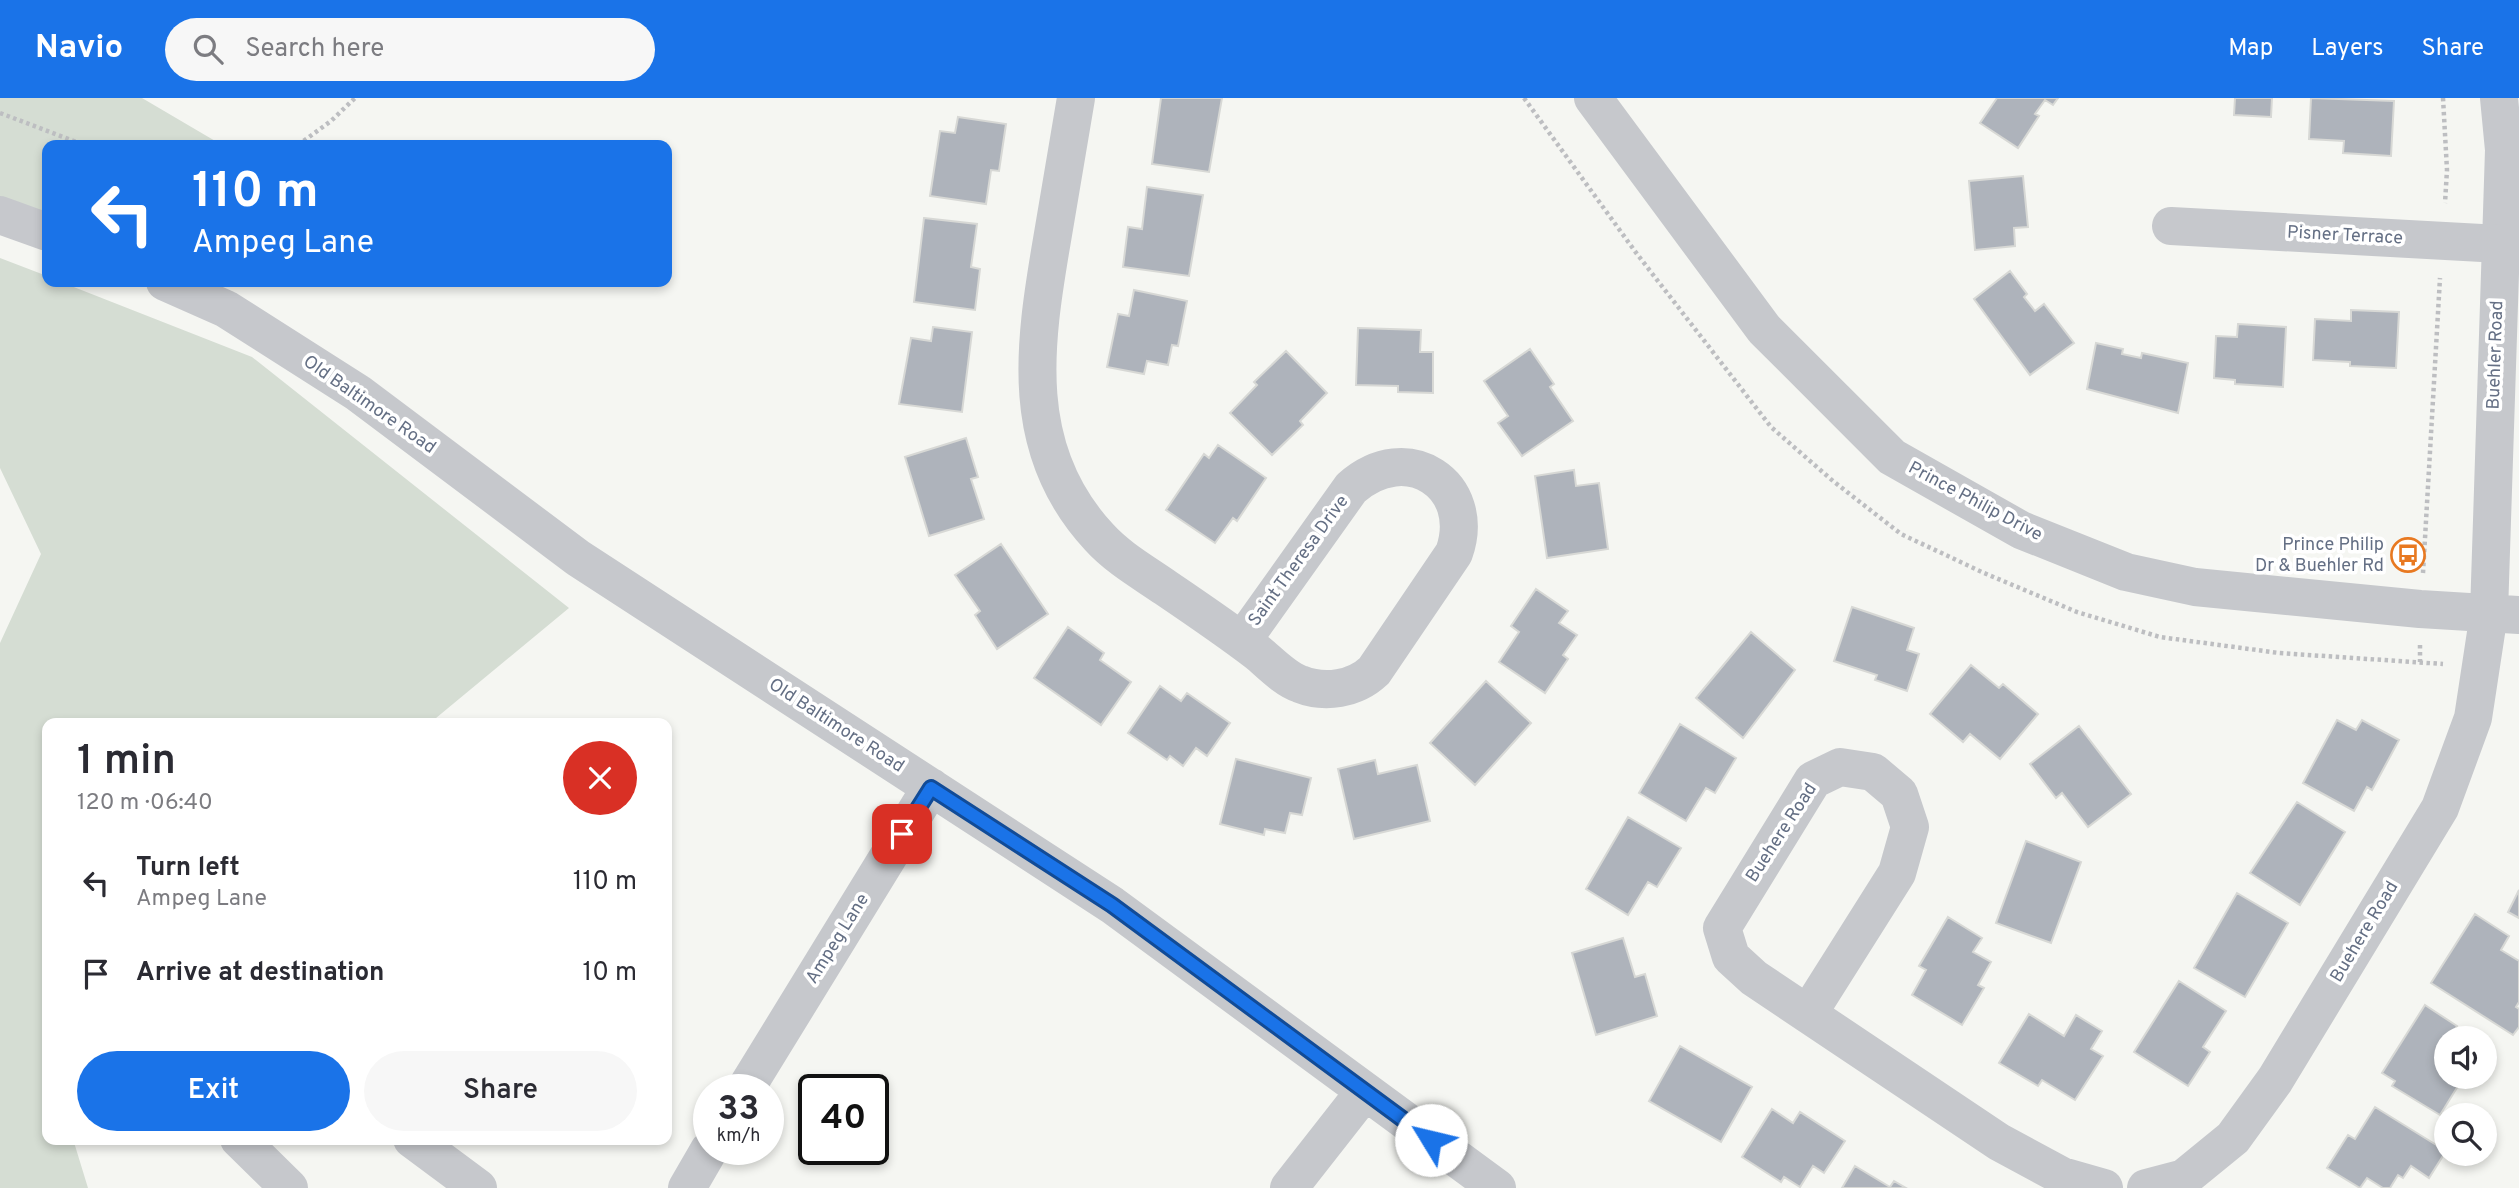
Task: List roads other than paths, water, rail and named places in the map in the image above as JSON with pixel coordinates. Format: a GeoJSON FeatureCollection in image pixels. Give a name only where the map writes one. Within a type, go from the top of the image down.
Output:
{"type":"FeatureCollection","features":[{"type":"Feature","properties":{"kind":"street","name":"Saint Theresa Drive"},"geometry":{"type":"LineString","coordinates":[[1076,98],[1036,349],[1040,415],[1049,448],[1061,480],[1075,506],[1099,536],[1122,558],[1242,641],[1298,684],[1340,688],[1366,678],[1374,671],[1454,553],[1459,538],[1455,510],[1447,492],[1424,469],[1409,466],[1378,471],[1362,478],[1352,488],[1242,641]]}},
{"type":"Feature","properties":{"kind":"street","name":"Prince Philip Drive"},"geometry":{"type":"LineString","coordinates":[[1593,98],[1764,329],[1892,457],[2021,530],[2126,572],[2195,587],[2420,609],[2504,614]]}},
{"type":"Feature","properties":{"kind":"street","name":"Buehler Road"},"geometry":{"type":"LineString","coordinates":[[2499,98],[2509,244],[2504,614]]}},
{"type":"Feature","properties":{"kind":"street"},"geometry":{"type":"LineString","coordinates":[[0,215],[42,230]]}},
{"type":"Feature","properties":{"kind":"street","name":"Pisner Terrace"},"geometry":{"type":"LineString","coordinates":[[2171,226],[2509,244]]}},
{"type":"Feature","properties":{"kind":"street","name":"Old Baltimore Road"},"geometry":{"type":"LineString","coordinates":[[176,287],[226,309],[358,393],[578,558],[1112,905],[1497,1188]]}},
{"type":"Feature","properties":{"kind":"street","name":"Buehere Road"},"geometry":{"type":"LineString","coordinates":[[2146,1188],[2184,1178],[2233,1138],[2274,1080],[2440,808],[2473,718],[2504,614]]}},
{"type":"Feature","properties":{"kind":"street","name":"Buehere Road"},"geometry":{"type":"LineString","coordinates":[[1808,1014],[1897,873],[1910,827],[1899,794],[1873,772],[1840,767],[1812,780],[1722,928],[1731,957],[1754,978],[1999,1143],[2062,1176],[2104,1188]]}},
{"type":"Feature","properties":{"kind":"street","name":"Ampeg Lane"},"geometry":{"type":"LineString","coordinates":[[755,1074],[931,788]]}},
{"type":"Feature","properties":{"kind":"street"},"geometry":{"type":"LineString","coordinates":[[1290,1188],[1365,1091]]}},
{"type":"Feature","properties":{"kind":"street"},"geometry":{"type":"LineString","coordinates":[[245,1145],[289,1188]]}},
{"type":"Feature","properties":{"kind":"street"},"geometry":{"type":"LineString","coordinates":[[420,1145],[478,1188]]}},
{"type":"Feature","properties":{"kind":"street"},"geometry":{"type":"LineString","coordinates":[[687,1188],[700,1165]]}},
{"type":"Feature","properties":{"kind":"place","name":"Prince Philip Dr & Buehler Rd"},"geometry":{"type":"Point","coordinates":[2408,555]}}]}
